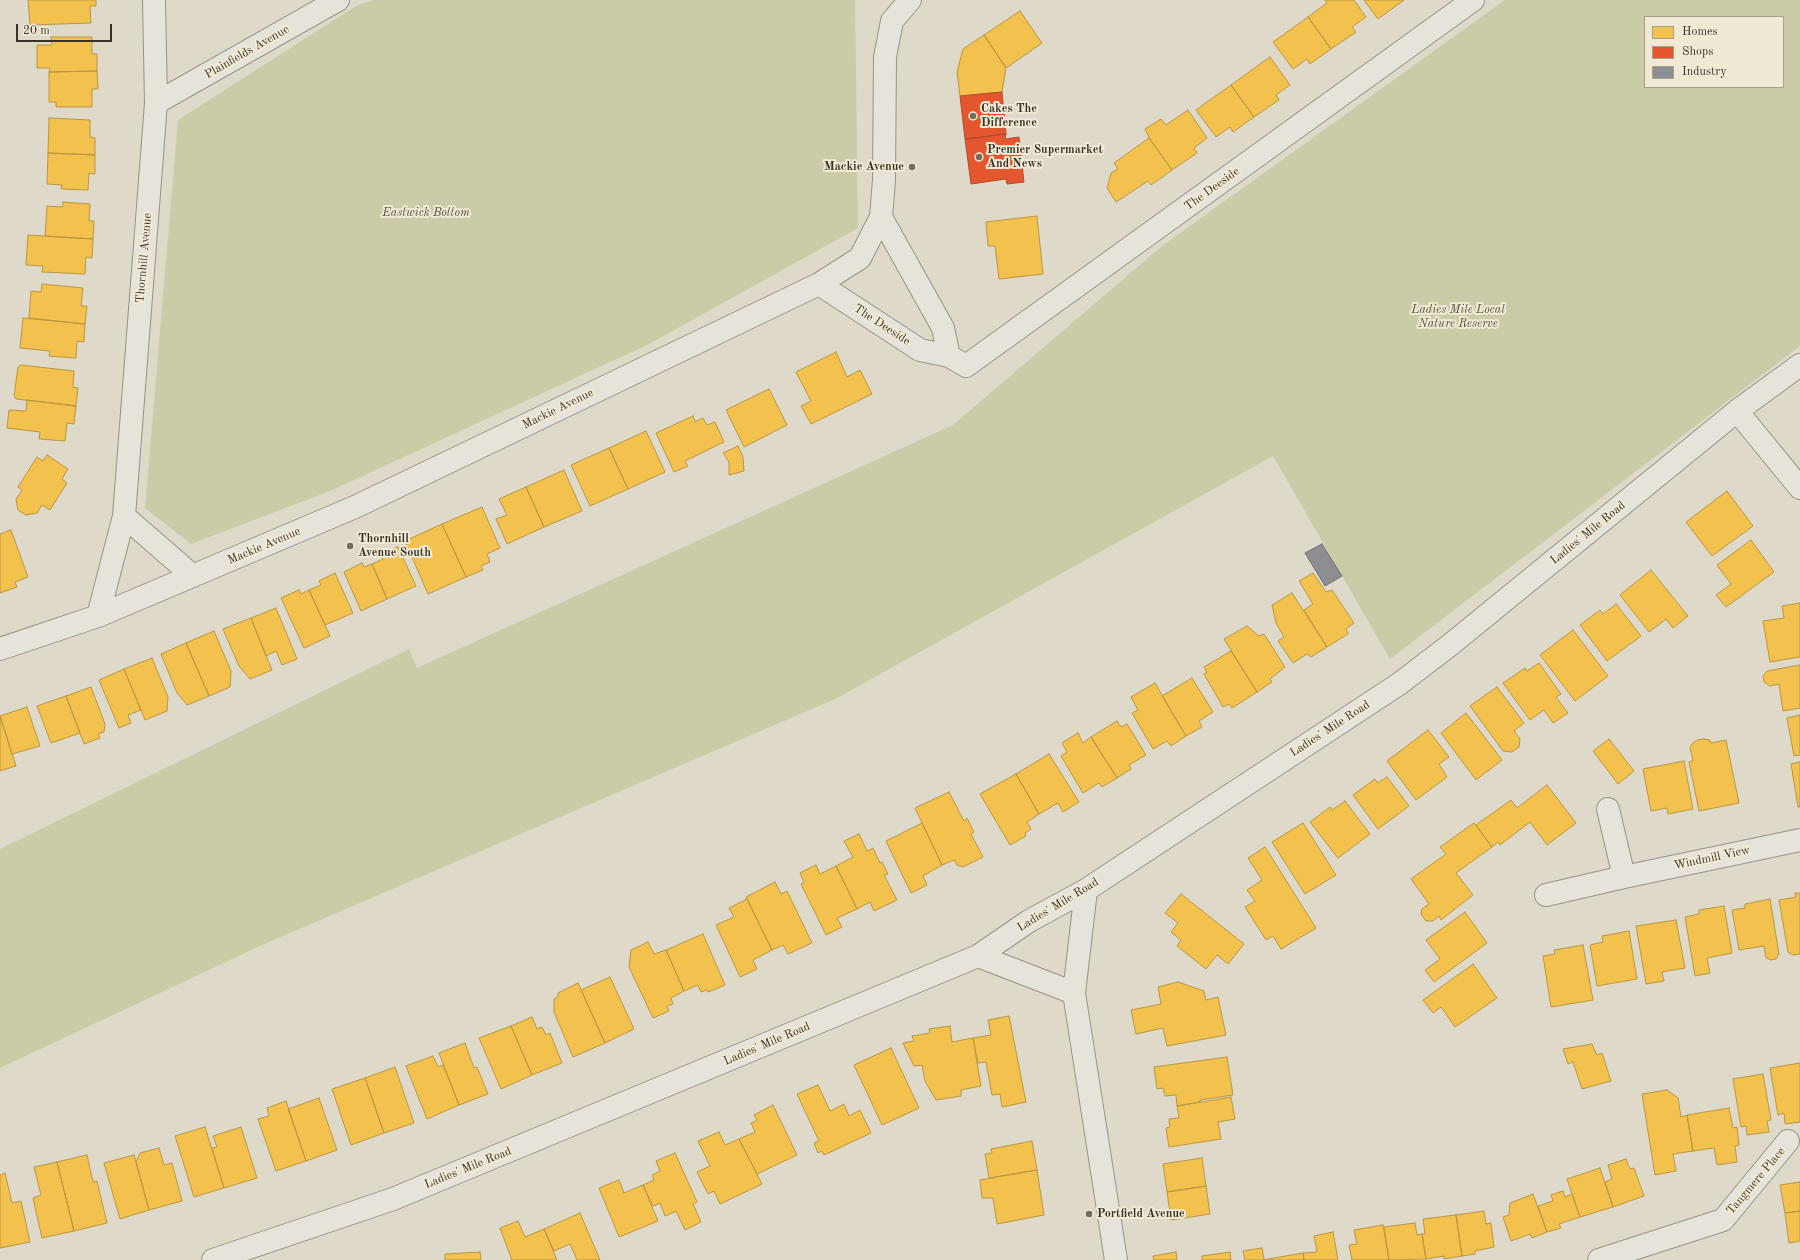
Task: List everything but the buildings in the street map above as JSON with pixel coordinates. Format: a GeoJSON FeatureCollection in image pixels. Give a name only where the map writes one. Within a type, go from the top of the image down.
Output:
{"type":"FeatureCollection","features":[{"type":"Feature","properties":{"kind":"street","name":"Thornhill Avenue"},"geometry":{"type":"LineString","coordinates":[[98,616],[124,516],[156,103],[154,0]]}},
{"type":"Feature","properties":{"kind":"street","name":"Plainfields Avenue"},"geometry":{"type":"LineString","coordinates":[[156,103],[338,0]]}},
{"type":"Feature","properties":{"kind":"street","name":"Mackie Avenue"},"geometry":{"type":"LineString","coordinates":[[0,650],[98,616],[355,507],[819,284],[860,258],[881,217],[884,180],[885,57],[892,22],[910,0]]}},
{"type":"Feature","properties":{"kind":"street","name":"The Deeside"},"geometry":{"type":"LineString","coordinates":[[819,284],[920,350],[950,356],[966,366],[1473,0]]}},
{"type":"Feature","properties":{"kind":"street"},"geometry":{"type":"LineString","coordinates":[[881,217],[943,328],[950,356]]}},
{"type":"Feature","properties":{"kind":"street","name":"Ladies' Mile Road"},"geometry":{"type":"LineString","coordinates":[[213,1260],[393,1199],[978,956],[1030,921],[1086,890],[1399,684],[1450,645],[1738,411],[1800,365]]}},
{"type":"Feature","properties":{"kind":"street"},"geometry":{"type":"LineString","coordinates":[[1738,411],[1800,488]]}},
{"type":"Feature","properties":{"kind":"street"},"geometry":{"type":"LineString","coordinates":[[124,516],[193,576]]}},
{"type":"Feature","properties":{"kind":"street"},"geometry":{"type":"LineString","coordinates":[[1608,809],[1624,877]]}},
{"type":"Feature","properties":{"kind":"street","name":"Windmill View"},"geometry":{"type":"LineString","coordinates":[[1546,895],[1800,840]]}},
{"type":"Feature","properties":{"kind":"street"},"geometry":{"type":"LineString","coordinates":[[1086,890],[1074,993],[1116,1260]]}},
{"type":"Feature","properties":{"kind":"street"},"geometry":{"type":"LineString","coordinates":[[978,956],[1074,993]]}},
{"type":"Feature","properties":{"kind":"street","name":"Tangmere Place"},"geometry":{"type":"LineString","coordinates":[[1599,1260],[1723,1220],[1788,1141]]}},
{"type":"Feature","properties":{"kind":"green space","name":"Eastwick Bottom"},"geometry":{"type":"Polygon","coordinates":[[[374,0],[855,0],[858,228],[649,344],[330,491],[191,544],[145,508],[178,120],[356,6],[374,0]]]}},
{"type":"Feature","properties":{"kind":"green space","name":"Ladies Mile Local Nature Reserve"},"geometry":{"type":"Polygon","coordinates":[[[1505,0],[1800,0],[1800,346],[1390,659],[1273,456],[835,699],[262,945],[0,1068],[0,849],[409,649],[417,668],[953,425],[1162,246],[1505,0]]]}},
{"type":"Feature","properties":{"kind":"place","name":"Cakes The Difference"},"geometry":{"type":"Point","coordinates":[973,116]}},
{"type":"Feature","properties":{"kind":"place","name":"Premier Supermarket And News"},"geometry":{"type":"Point","coordinates":[979,157]}},
{"type":"Feature","properties":{"kind":"place","name":"Mackie Avenue"},"geometry":{"type":"Point","coordinates":[912,167]}},
{"type":"Feature","properties":{"kind":"place","name":"Thornhill Avenue South"},"geometry":{"type":"Point","coordinates":[350,546]}},
{"type":"Feature","properties":{"kind":"place","name":"Portfield Avenue"},"geometry":{"type":"Point","coordinates":[1089,1214]}}]}
